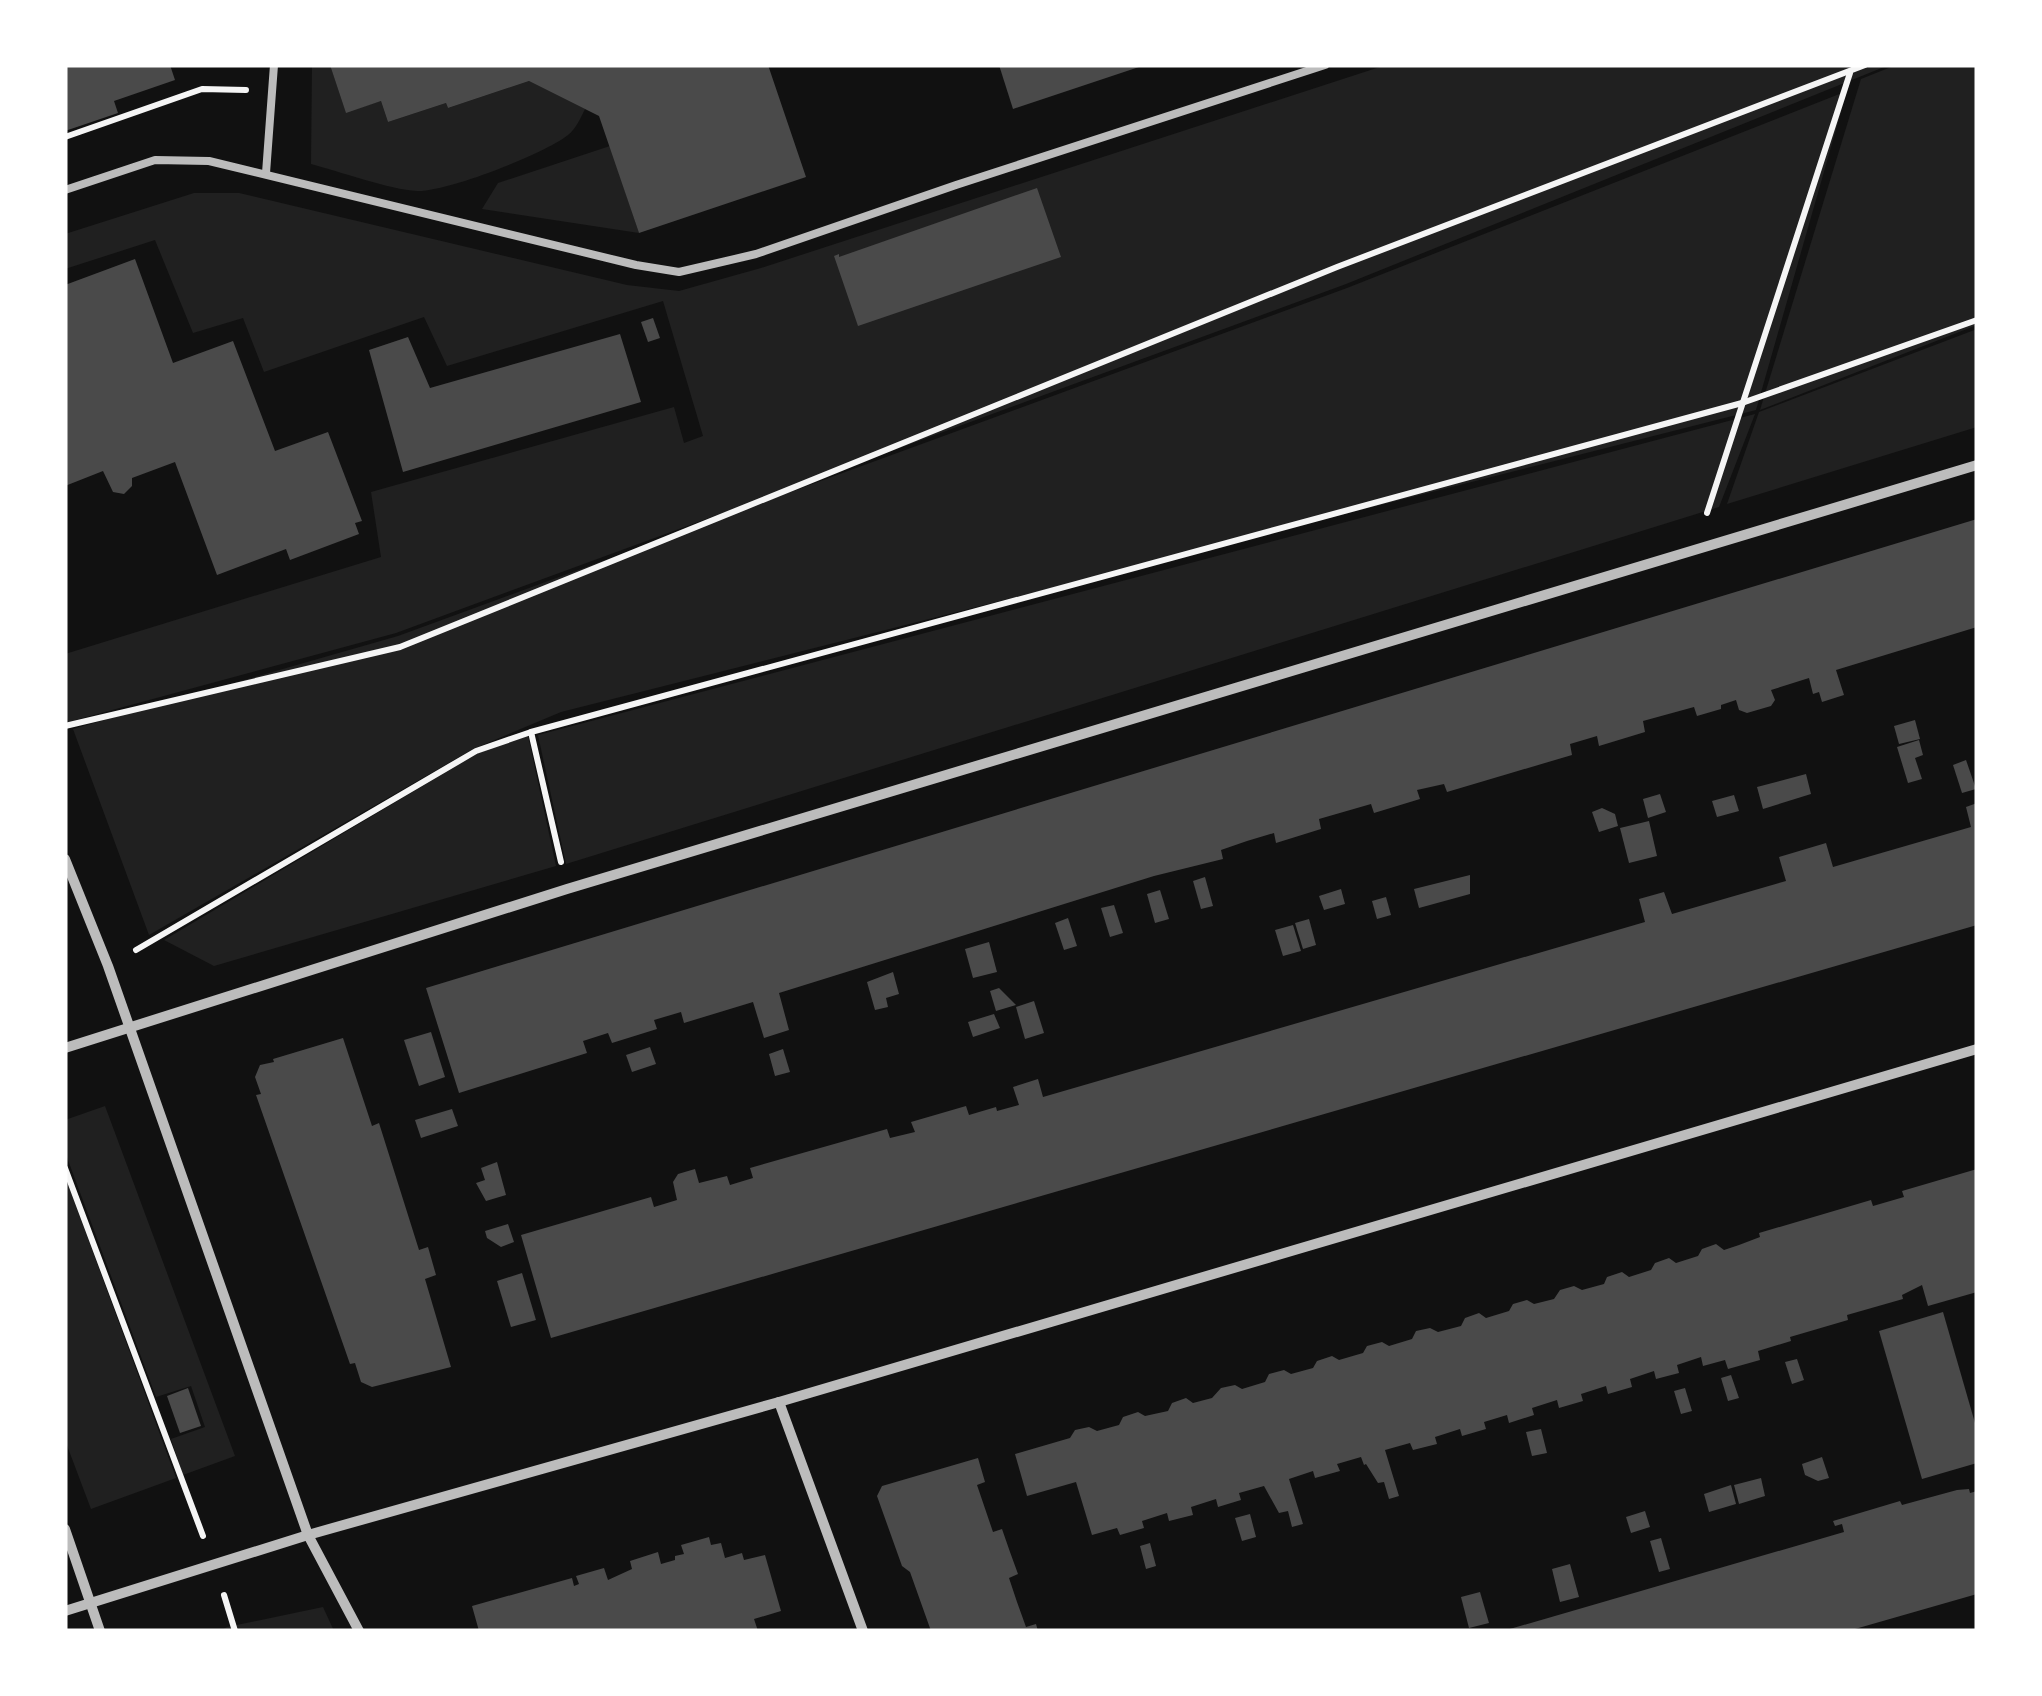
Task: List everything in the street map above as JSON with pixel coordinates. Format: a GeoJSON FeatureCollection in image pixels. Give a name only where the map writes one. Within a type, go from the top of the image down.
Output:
{"type":"FeatureCollection","features":[{"type":"Feature","properties":{"kind":"street"},"geometry":{"type":"LineString","coordinates":[[65,1048],[567,888],[1977,465]]}},
{"type":"Feature","properties":{"kind":"street"},"geometry":{"type":"LineString","coordinates":[[65,859],[108,966],[308,1535],[359,1631]]}},
{"type":"Feature","properties":{"kind":"street"},"geometry":{"type":"LineString","coordinates":[[65,1611],[308,1535],[778,1402],[1977,1049]]}},
{"type":"Feature","properties":{"kind":"street"},"geometry":{"type":"LineString","coordinates":[[778,1402],[863,1631]]}},
{"type":"Feature","properties":{"kind":"street"},"geometry":{"type":"LineString","coordinates":[[65,1529],[100,1631]]}},
{"type":"Feature","properties":{"kind":"lane"},"geometry":{"type":"LineString","coordinates":[[266,173],[274,65]]}},
{"type":"Feature","properties":{"kind":"lane"},"geometry":{"type":"LineString","coordinates":[[65,190],[155,160],[210,161],[636,265],[679,272],[756,254],[1326,65]]}},
{"type":"Feature","properties":{"kind":"path"},"geometry":{"type":"LineString","coordinates":[[65,726],[400,647],[1337,267],[1865,65]]}},
{"type":"Feature","properties":{"kind":"path"},"geometry":{"type":"LineString","coordinates":[[1696,549],[1851,72]]}},
{"type":"Feature","properties":{"kind":"path"},"geometry":{"type":"LineString","coordinates":[[65,137],[202,89],[273,91]]}},
{"type":"Feature","properties":{"kind":"path"},"geometry":{"type":"LineString","coordinates":[[108,966],[476,750],[1742,402],[1977,320]]}},
{"type":"Feature","properties":{"kind":"path"},"geometry":{"type":"LineString","coordinates":[[531,732],[567,888]]}},
{"type":"Feature","properties":{"kind":"path"},"geometry":{"type":"LineString","coordinates":[[65,1168],[235,1631]]}},
{"type":"Feature","properties":{"kind":"shaded area"},"geometry":{"type":"Polygon","coordinates":[[[312,65],[330,65],[346,112],[381,101],[388,122],[446,103],[448,108],[529,81],[585,109],[571,132],[538,152],[450,185],[406,190],[311,164],[312,65]]]}},
{"type":"Feature","properties":{"kind":"shaded area"},"geometry":{"type":"Polygon","coordinates":[[[1386,65],[1889,65],[1346,284],[396,633],[68,722],[65,654],[381,557],[371,492],[674,407],[684,443],[703,436],[663,301],[447,366],[424,317],[264,372],[243,318],[193,333],[155,240],[65,269],[65,234],[194,193],[239,193],[627,285],[679,291],[761,268],[1386,65]]]}},
{"type":"Feature","properties":{"kind":"shaded area"},"geometry":{"type":"Polygon","coordinates":[[[1896,65],[1977,65],[1977,325],[1760,410],[1861,79],[1896,65]]]}},
{"type":"Feature","properties":{"kind":"shaded area"},"geometry":{"type":"Polygon","coordinates":[[[1847,91],[1756,410],[561,712],[473,749],[149,935],[73,729],[398,636],[1347,288],[1847,91]]]}},
{"type":"Feature","properties":{"kind":"shaded area"},"geometry":{"type":"Polygon","coordinates":[[[610,146],[639,233],[482,209],[498,183],[610,146]]]}},
{"type":"Feature","properties":{"kind":"shaded area"},"geometry":{"type":"Polygon","coordinates":[[[1977,329],[1977,427],[1727,504],[1759,412],[1977,329]]]}},
{"type":"Feature","properties":{"kind":"shaded area"},"geometry":{"type":"Polygon","coordinates":[[[1755,414],[1719,507],[566,864],[538,735],[1755,414]]]}},
{"type":"Feature","properties":{"kind":"shaded area"},"geometry":{"type":"Polygon","coordinates":[[[528,736],[556,866],[214,966],[164,940],[478,753],[528,736]]]}},
{"type":"Feature","properties":{"kind":"shaded area"},"geometry":{"type":"Polygon","coordinates":[[[105,1106],[235,1456],[183,1475],[171,1439],[205,1427],[191,1386],[156,1397],[65,1152],[65,1120],[105,1106]]]}},
{"type":"Feature","properties":{"kind":"shaded area"},"geometry":{"type":"Polygon","coordinates":[[[65,1176],[176,1478],[91,1509],[65,1440],[65,1176]]]}},
{"type":"Feature","properties":{"kind":"shaded area"},"geometry":{"type":"Polygon","coordinates":[[[323,1607],[334,1631],[220,1631],[227,1627],[323,1607]]]}},
{"type":"Feature","properties":{"kind":"building"},"geometry":{"type":"Polygon","coordinates":[[[65,65],[170,65],[175,80],[114,101],[118,113],[65,131],[65,65]]]}},
{"type":"Feature","properties":{"kind":"building"},"geometry":{"type":"Polygon","coordinates":[[[330,65],[768,65],[806,177],[639,233],[599,116],[529,81],[448,108],[446,103],[388,122],[381,101],[346,113],[330,65]]]}},
{"type":"Feature","properties":{"kind":"building"},"geometry":{"type":"Polygon","coordinates":[[[999,65],[1142,65],[1142,66],[1013,109],[999,65]]]}},
{"type":"Feature","properties":{"kind":"building"},"geometry":{"type":"Polygon","coordinates":[[[1037,188],[1061,257],[858,326],[834,256],[1037,188]]]}},
{"type":"Feature","properties":{"kind":"building"},"geometry":{"type":"Polygon","coordinates":[[[135,259],[173,363],[233,341],[275,451],[328,432],[362,521],[355,523],[359,534],[290,560],[286,549],[217,575],[175,462],[132,478],[132,486],[124,494],[113,492],[103,471],[65,486],[65,285],[135,259]]]}},
{"type":"Feature","properties":{"kind":"building"},"geometry":{"type":"Polygon","coordinates":[[[653,318],[660,338],[648,342],[641,322],[653,318]]]}},
{"type":"Feature","properties":{"kind":"building"},"geometry":{"type":"Polygon","coordinates":[[[620,334],[641,402],[403,472],[369,350],[408,337],[430,388],[620,334]]]}},
{"type":"Feature","properties":{"kind":"building"},"geometry":{"type":"Polygon","coordinates":[[[1977,519],[1977,627],[1836,670],[1844,695],[1822,702],[1819,692],[1813,694],[1809,678],[1771,690],[1775,700],[1771,706],[1747,713],[1739,710],[1736,700],[1697,716],[1694,707],[1643,721],[1645,732],[1599,746],[1597,736],[1570,744],[1572,755],[1447,792],[1444,784],[1417,790],[1420,799],[1374,813],[1371,804],[1319,819],[1321,829],[1276,843],[1274,833],[1247,841],[1221,850],[1223,859],[1154,876],[779,993],[789,1030],[764,1038],[753,1002],[684,1023],[681,1012],[654,1020],[657,1029],[612,1043],[608,1033],[583,1041],[587,1053],[459,1093],[426,988],[1977,519]]]}},
{"type":"Feature","properties":{"kind":"building"},"geometry":{"type":"Polygon","coordinates":[[[1915,720],[1920,739],[1899,744],[1894,726],[1915,720]]]}},
{"type":"Feature","properties":{"kind":"building"},"geometry":{"type":"Polygon","coordinates":[[[1919,740],[1923,755],[1915,758],[1922,779],[1908,783],[1897,747],[1919,740]]]}},
{"type":"Feature","properties":{"kind":"building"},"geometry":{"type":"Polygon","coordinates":[[[1966,760],[1976,789],[1962,793],[1953,765],[1966,760]]]}},
{"type":"Feature","properties":{"kind":"building"},"geometry":{"type":"Polygon","coordinates":[[[1806,774],[1811,794],[1763,809],[1757,787],[1806,774]]]}},
{"type":"Feature","properties":{"kind":"building"},"geometry":{"type":"Polygon","coordinates":[[[1660,794],[1666,812],[1648,818],[1643,799],[1660,794]]]}},
{"type":"Feature","properties":{"kind":"building"},"geometry":{"type":"Polygon","coordinates":[[[1734,795],[1739,811],[1717,817],[1712,801],[1734,795]]]}},
{"type":"Feature","properties":{"kind":"building"},"geometry":{"type":"Polygon","coordinates":[[[1977,803],[1977,925],[551,1338],[521,1235],[651,1197],[654,1207],[677,1200],[673,1182],[678,1174],[695,1169],[699,1183],[727,1176],[730,1185],[753,1178],[750,1168],[887,1129],[890,1138],[915,1132],[911,1122],[966,1106],[969,1115],[1019,1105],[1013,1087],[1038,1079],[1043,1097],[1645,922],[1639,899],[1664,892],[1672,914],[1786,881],[1779,857],[1826,843],[1833,867],[1971,827],[1966,807],[1977,803]]]}},
{"type":"Feature","properties":{"kind":"building"},"geometry":{"type":"Polygon","coordinates":[[[1602,808],[1615,814],[1618,826],[1599,832],[1592,812],[1602,808]]]}},
{"type":"Feature","properties":{"kind":"building"},"geometry":{"type":"Polygon","coordinates":[[[1649,821],[1657,856],[1629,863],[1620,828],[1649,821]]]}},
{"type":"Feature","properties":{"kind":"building"},"geometry":{"type":"Polygon","coordinates":[[[1470,875],[1470,894],[1419,908],[1414,889],[1470,875]]]}},
{"type":"Feature","properties":{"kind":"building"},"geometry":{"type":"Polygon","coordinates":[[[1205,877],[1213,906],[1201,909],[1193,881],[1205,877]]]}},
{"type":"Feature","properties":{"kind":"building"},"geometry":{"type":"Polygon","coordinates":[[[1341,889],[1345,904],[1324,910],[1319,896],[1341,889]]]}},
{"type":"Feature","properties":{"kind":"building"},"geometry":{"type":"Polygon","coordinates":[[[1160,890],[1169,919],[1155,923],[1147,894],[1160,890]]]}},
{"type":"Feature","properties":{"kind":"building"},"geometry":{"type":"Polygon","coordinates":[[[1386,897],[1391,915],[1377,919],[1372,901],[1386,897]]]}},
{"type":"Feature","properties":{"kind":"building"},"geometry":{"type":"Polygon","coordinates":[[[1114,905],[1123,933],[1110,937],[1101,908],[1114,905]]]}},
{"type":"Feature","properties":{"kind":"building"},"geometry":{"type":"Polygon","coordinates":[[[1068,918],[1077,946],[1064,950],[1055,923],[1068,918]]]}},
{"type":"Feature","properties":{"kind":"building"},"geometry":{"type":"Polygon","coordinates":[[[1309,919],[1316,945],[1303,949],[1295,923],[1309,919]]]}},
{"type":"Feature","properties":{"kind":"building"},"geometry":{"type":"Polygon","coordinates":[[[1293,925],[1301,951],[1283,956],[1275,930],[1293,925]]]}},
{"type":"Feature","properties":{"kind":"building"},"geometry":{"type":"Polygon","coordinates":[[[989,942],[997,972],[973,978],[965,949],[989,942]]]}},
{"type":"Feature","properties":{"kind":"building"},"geometry":{"type":"Polygon","coordinates":[[[893,972],[899,994],[886,998],[888,1007],[875,1010],[867,982],[893,972]]]}},
{"type":"Feature","properties":{"kind":"building"},"geometry":{"type":"Polygon","coordinates":[[[999,988],[1016,1005],[996,1011],[990,991],[999,988]]]}},
{"type":"Feature","properties":{"kind":"building"},"geometry":{"type":"Polygon","coordinates":[[[1034,1001],[1044,1033],[1025,1039],[1016,1007],[1034,1001]]]}},
{"type":"Feature","properties":{"kind":"building"},"geometry":{"type":"Polygon","coordinates":[[[994,1014],[1000,1028],[973,1037],[968,1022],[994,1014]]]}},
{"type":"Feature","properties":{"kind":"building"},"geometry":{"type":"Polygon","coordinates":[[[431,1032],[445,1077],[419,1086],[404,1040],[431,1032]]]}},
{"type":"Feature","properties":{"kind":"building"},"geometry":{"type":"Polygon","coordinates":[[[343,1038],[372,1126],[379,1123],[419,1250],[428,1247],[436,1275],[425,1279],[451,1367],[372,1387],[361,1382],[355,1363],[350,1364],[256,1095],[261,1094],[255,1077],[260,1065],[343,1038]]]}},
{"type":"Feature","properties":{"kind":"building"},"geometry":{"type":"Polygon","coordinates":[[[650,1047],[656,1064],[632,1072],[626,1055],[650,1047]]]}},
{"type":"Feature","properties":{"kind":"building"},"geometry":{"type":"Polygon","coordinates":[[[783,1049],[790,1072],[775,1076],[769,1054],[783,1049]]]}},
{"type":"Feature","properties":{"kind":"building"},"geometry":{"type":"Polygon","coordinates":[[[452,1109],[458,1126],[421,1138],[415,1120],[452,1109]]]}},
{"type":"Feature","properties":{"kind":"building"},"geometry":{"type":"Polygon","coordinates":[[[497,1162],[506,1195],[486,1201],[476,1183],[485,1180],[481,1168],[497,1162]]]}},
{"type":"Feature","properties":{"kind":"building"},"geometry":{"type":"Polygon","coordinates":[[[1977,1169],[1977,1292],[1928,1306],[1922,1285],[1902,1295],[1903,1299],[1847,1315],[1848,1320],[1758,1351],[1760,1360],[1728,1369],[1725,1360],[1703,1366],[1701,1357],[1677,1365],[1679,1373],[1656,1379],[1654,1371],[1630,1379],[1632,1387],[1608,1394],[1606,1386],[1581,1394],[1583,1401],[1559,1408],[1557,1400],[1532,1408],[1534,1415],[1509,1423],[1507,1415],[1484,1422],[1486,1429],[1462,1436],[1460,1429],[1435,1437],[1437,1444],[1413,1450],[1410,1443],[1385,1450],[1399,1496],[1389,1499],[1384,1482],[1378,1483],[1361,1457],[1337,1464],[1340,1471],[1315,1478],[1313,1471],[1289,1479],[1303,1524],[1292,1527],[1288,1511],[1279,1513],[1264,1486],[1239,1493],[1241,1500],[1218,1507],[1216,1499],[1191,1507],[1193,1515],[1169,1521],[1167,1513],[1142,1521],[1144,1528],[1120,1535],[1117,1528],[1092,1535],[1076,1482],[1027,1496],[1015,1454],[1070,1438],[1075,1430],[1089,1427],[1097,1431],[1119,1425],[1123,1417],[1138,1412],[1145,1416],[1168,1411],[1172,1403],[1186,1398],[1193,1403],[1212,1398],[1221,1388],[1235,1385],[1242,1389],[1265,1382],[1269,1374],[1284,1370],[1291,1374],[1313,1368],[1317,1361],[1332,1356],[1339,1360],[1363,1353],[1367,1346],[1382,1342],[1389,1346],[1412,1339],[1416,1331],[1430,1328],[1438,1332],[1461,1326],[1465,1318],[1479,1313],[1486,1318],[1527,1300],[1534,1304],[1554,1299],[1560,1290],[1604,1284],[1607,1277],[1622,1272],[1629,1277],[1651,1270],[1655,1263],[1669,1258],[1676,1263],[1698,1256],[1702,1249],[1716,1244],[1724,1250],[1760,1237],[1759,1233],[1871,1200],[1873,1206],[1904,1197],[1902,1191],[1977,1169]]]}},
{"type":"Feature","properties":{"kind":"building"},"geometry":{"type":"Polygon","coordinates":[[[508,1224],[514,1242],[501,1247],[487,1238],[485,1231],[508,1224]]]}},
{"type":"Feature","properties":{"kind":"building"},"geometry":{"type":"Polygon","coordinates":[[[522,1273],[536,1320],[511,1327],[497,1281],[522,1273]]]}},
{"type":"Feature","properties":{"kind":"building"},"geometry":{"type":"Polygon","coordinates":[[[1943,1312],[1977,1430],[1977,1463],[1922,1479],[1879,1331],[1943,1312]]]}},
{"type":"Feature","properties":{"kind":"building"},"geometry":{"type":"Polygon","coordinates":[[[1797,1359],[1804,1380],[1792,1384],[1785,1362],[1797,1359]]]}},
{"type":"Feature","properties":{"kind":"building"},"geometry":{"type":"Polygon","coordinates":[[[1731,1375],[1739,1398],[1728,1401],[1721,1378],[1731,1375]]]}},
{"type":"Feature","properties":{"kind":"building"},"geometry":{"type":"Polygon","coordinates":[[[188,1388],[201,1426],[180,1433],[167,1396],[188,1388]]]}},
{"type":"Feature","properties":{"kind":"building"},"geometry":{"type":"Polygon","coordinates":[[[1685,1388],[1692,1411],[1681,1414],[1674,1391],[1685,1388]]]}},
{"type":"Feature","properties":{"kind":"building"},"geometry":{"type":"Polygon","coordinates":[[[1541,1429],[1547,1453],[1532,1456],[1526,1432],[1541,1429]]]}},
{"type":"Feature","properties":{"kind":"building"},"geometry":{"type":"Polygon","coordinates":[[[1822,1457],[1829,1478],[1818,1481],[1805,1475],[1802,1464],[1822,1457]]]}},
{"type":"Feature","properties":{"kind":"building"},"geometry":{"type":"Polygon","coordinates":[[[978,1458],[985,1482],[977,1485],[993,1532],[1002,1529],[1018,1574],[1009,1578],[1017,1602],[1026,1627],[1036,1624],[1038,1631],[931,1631],[877,1496],[882,1486],[978,1458]]]}},
{"type":"Feature","properties":{"kind":"building"},"geometry":{"type":"Polygon","coordinates":[[[1761,1478],[1765,1496],[1739,1504],[1734,1485],[1761,1478]]]}},
{"type":"Feature","properties":{"kind":"building"},"geometry":{"type":"Polygon","coordinates":[[[1731,1485],[1736,1504],[1709,1512],[1704,1494],[1731,1485]]]}},
{"type":"Feature","properties":{"kind":"building"},"geometry":{"type":"Polygon","coordinates":[[[1969,1489],[1970,1493],[1977,1491],[1977,1594],[1848,1631],[1503,1631],[1844,1532],[1842,1524],[1835,1526],[1833,1521],[1900,1501],[1902,1505],[1969,1489]]]}},
{"type":"Feature","properties":{"kind":"building"},"geometry":{"type":"Polygon","coordinates":[[[1645,1511],[1650,1527],[1631,1533],[1626,1517],[1645,1511]]]}},
{"type":"Feature","properties":{"kind":"building"},"geometry":{"type":"Polygon","coordinates":[[[1250,1514],[1256,1537],[1242,1541],[1235,1518],[1250,1514]]]}},
{"type":"Feature","properties":{"kind":"building"},"geometry":{"type":"Polygon","coordinates":[[[709,1537],[711,1545],[721,1543],[725,1558],[742,1553],[744,1560],[765,1555],[781,1611],[754,1619],[758,1631],[479,1631],[472,1606],[572,1578],[574,1586],[579,1584],[576,1576],[604,1568],[608,1580],[632,1569],[630,1561],[658,1552],[661,1564],[675,1560],[675,1556],[684,1554],[681,1545],[709,1537]]]}},
{"type":"Feature","properties":{"kind":"building"},"geometry":{"type":"Polygon","coordinates":[[[1661,1538],[1670,1569],[1659,1572],[1650,1541],[1661,1538]]]}},
{"type":"Feature","properties":{"kind":"building"},"geometry":{"type":"Polygon","coordinates":[[[1150,1543],[1156,1566],[1146,1569],[1140,1546],[1150,1543]]]}},
{"type":"Feature","properties":{"kind":"building"},"geometry":{"type":"Polygon","coordinates":[[[1570,1564],[1579,1597],[1560,1602],[1552,1569],[1570,1564]]]}},
{"type":"Feature","properties":{"kind":"building"},"geometry":{"type":"Polygon","coordinates":[[[1480,1592],[1489,1623],[1469,1628],[1461,1597],[1480,1592]]]}}]}
